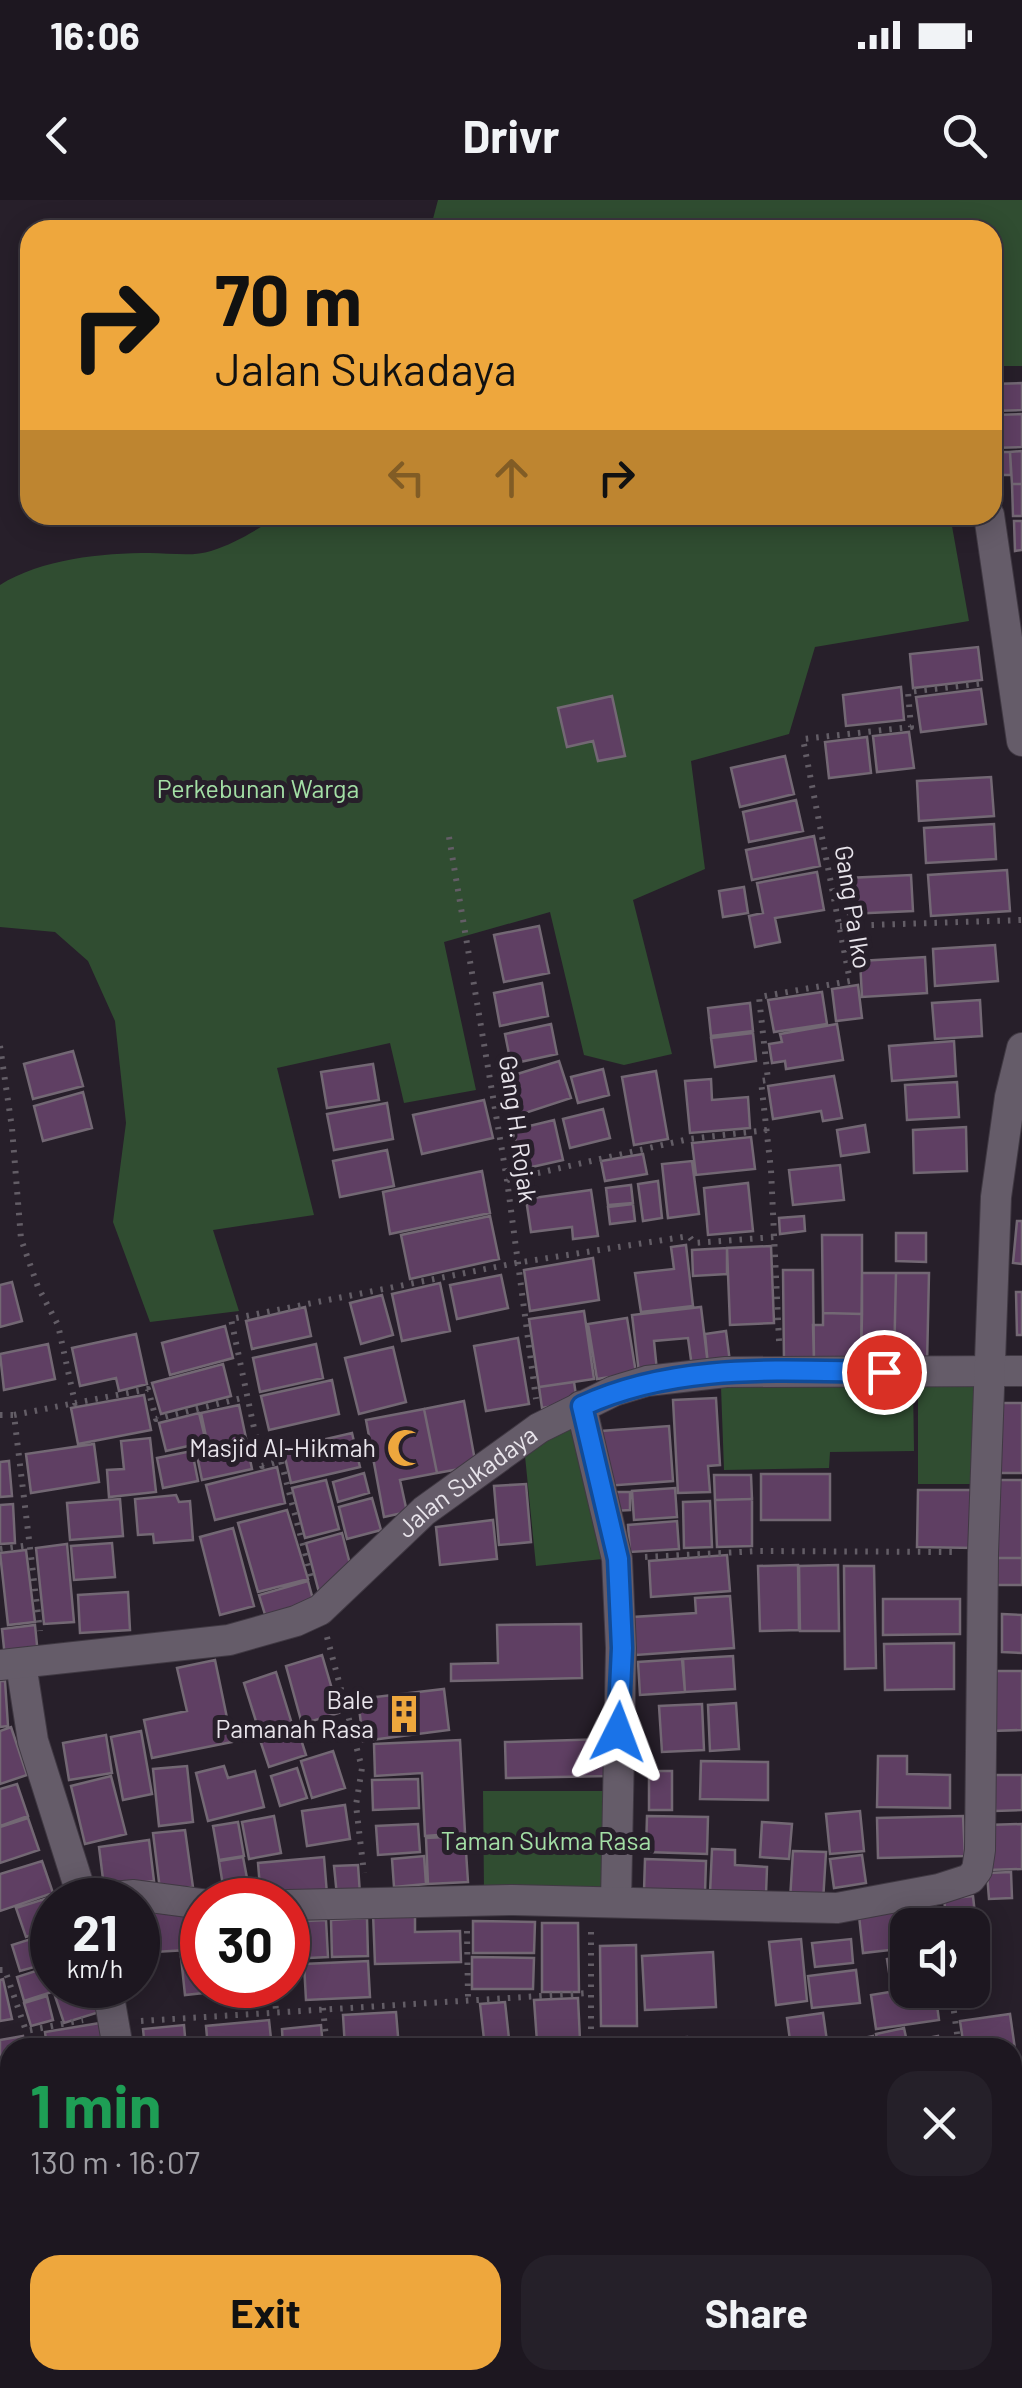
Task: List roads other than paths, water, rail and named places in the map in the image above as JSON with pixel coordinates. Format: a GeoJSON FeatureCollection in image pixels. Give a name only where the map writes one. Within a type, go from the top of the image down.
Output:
{"type":"FeatureCollection","features":[{"type":"Feature","properties":{"kind":"street"},"geometry":{"type":"LineString","coordinates":[[990,525],[1022,740]]}},
{"type":"Feature","properties":{"kind":"street"},"geometry":{"type":"LineString","coordinates":[[310,1904],[467,1900],[837,1908],[970,1880],[977,1870],[980,1850],[983,1553],[996,1197],[1010,1097],[1022,1048]]}},
{"type":"Feature","properties":{"kind":"street","name":"Jalan Sukadaya"},"geometry":{"type":"LineString","coordinates":[[22,1664],[256,1635],[320,1610],[424,1511],[539,1428],[582,1406],[647,1381],[726,1372],[1022,1371]]}},
{"type":"Feature","properties":{"kind":"street"},"geometry":{"type":"LineString","coordinates":[[582,1406],[618,1559],[622,1648],[604,1901]]}},
{"type":"Feature","properties":{"kind":"street"},"geometry":{"type":"LineString","coordinates":[[22,1664],[38,1759],[76,1878]]}},
{"type":"Feature","properties":{"kind":"place","name":"Masjid Al-Hikmah"},"geometry":{"type":"Point","coordinates":[406,1448]}},
{"type":"Feature","properties":{"kind":"place","name":"Bale Pamanah Rasa"},"geometry":{"type":"Point","coordinates":[404,1714]}},
{"type":"Feature","properties":{"kind":"park label","name":"Perkebunan Warga"},"geometry":{"type":"Point","coordinates":[258,789]}},
{"type":"Feature","properties":{"kind":"park label","name":"Taman Sukma Rasa"},"geometry":{"type":"Point","coordinates":[546,1841]}}]}
